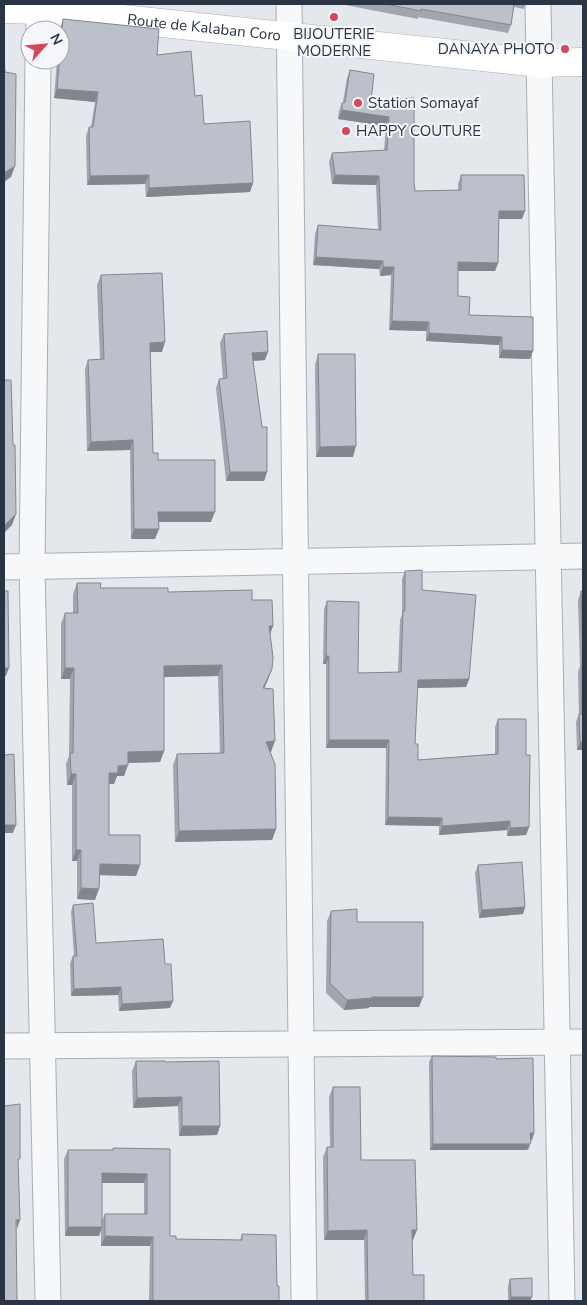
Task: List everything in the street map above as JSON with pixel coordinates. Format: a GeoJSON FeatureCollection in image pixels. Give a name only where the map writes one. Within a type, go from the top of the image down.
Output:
{"type":"FeatureCollection","features":[{"type":"Feature","properties":{"kind":"main road","name":"Route de Kalaban Coro"},"geometry":{"type":"LineString","coordinates":[[4,9],[39,14],[290,36],[539,63],[583,62]]}},
{"type":"Feature","properties":{"kind":"street"},"geometry":{"type":"LineString","coordinates":[[289,4],[304,1301]]}},
{"type":"Feature","properties":{"kind":"street"},"geometry":{"type":"LineString","coordinates":[[538,4],[562,1301]]}},
{"type":"Feature","properties":{"kind":"street"},"geometry":{"type":"LineString","coordinates":[[38,70],[32,567],[48,1301]]}},
{"type":"Feature","properties":{"kind":"street"},"geometry":{"type":"LineString","coordinates":[[4,568],[583,556]]}},
{"type":"Feature","properties":{"kind":"street"},"geometry":{"type":"LineString","coordinates":[[4,1046],[583,1042]]}},
{"type":"Feature","properties":{"kind":"building"},"geometry":{"type":"Polygon","coordinates":[[[386,4],[514,4],[511,25],[386,4]]]}},
{"type":"Feature","properties":{"kind":"building"},"geometry":{"type":"Polygon","coordinates":[[[63,19],[159,29],[157,55],[191,51],[195,96],[202,95],[204,124],[250,121],[253,183],[149,188],[149,175],[90,176],[89,127],[93,127],[98,92],[57,89],[59,70],[70,70],[70,20],[63,19]]]}},
{"type":"Feature","properties":{"kind":"building"},"geometry":{"type":"Polygon","coordinates":[[[4,57],[5,72],[16,74],[15,166],[4,173],[4,57]]]}},
{"type":"Feature","properties":{"kind":"building"},"geometry":{"type":"Polygon","coordinates":[[[350,70],[374,74],[371,101],[414,98],[415,191],[461,190],[461,175],[524,175],[525,211],[499,211],[498,263],[458,262],[458,296],[470,297],[469,315],[533,317],[533,351],[502,350],[502,337],[429,333],[429,322],[392,321],[394,267],[383,267],[383,261],[316,257],[318,225],[381,230],[379,176],[335,175],[332,153],[387,150],[389,117],[342,110],[350,70]]]}},
{"type":"Feature","properties":{"kind":"building"},"geometry":{"type":"Polygon","coordinates":[[[162,273],[165,342],[150,343],[153,453],[158,453],[158,460],[215,460],[215,512],[158,512],[159,529],[134,529],[133,440],[91,442],[88,360],[104,359],[101,275],[162,273]]]}},
{"type":"Feature","properties":{"kind":"building"},"geometry":{"type":"Polygon","coordinates":[[[267,331],[268,352],[252,353],[262,427],[267,427],[267,472],[230,472],[219,379],[227,378],[224,334],[267,331]]]}},
{"type":"Feature","properties":{"kind":"building"},"geometry":{"type":"Polygon","coordinates":[[[318,354],[355,354],[356,446],[320,447],[318,354]]]}},
{"type":"Feature","properties":{"kind":"building"},"geometry":{"type":"Polygon","coordinates":[[[4,380],[11,380],[13,445],[15,445],[16,514],[4,526],[4,380]]]}},
{"type":"Feature","properties":{"kind":"building"},"geometry":{"type":"Polygon","coordinates":[[[422,570],[422,590],[476,595],[469,679],[418,680],[415,744],[418,744],[418,760],[498,754],[498,719],[526,719],[526,755],[530,755],[529,827],[510,828],[510,821],[442,826],[442,818],[388,817],[389,740],[329,740],[329,656],[326,656],[327,601],[359,602],[358,673],[401,672],[403,611],[405,611],[405,571],[422,570]]]}},
{"type":"Feature","properties":{"kind":"building"},"geometry":{"type":"Polygon","coordinates":[[[77,583],[101,583],[100,588],[168,588],[168,592],[252,590],[252,600],[272,600],[273,626],[269,626],[273,657],[272,669],[263,688],[273,689],[275,741],[266,742],[275,764],[276,829],[179,831],[177,754],[224,753],[222,665],[164,666],[164,751],[128,752],[128,765],[118,766],[118,773],[109,773],[109,835],[140,835],[140,865],[100,864],[99,889],[81,888],[81,850],[76,850],[76,774],[71,774],[70,753],[73,753],[74,668],[65,668],[65,613],[78,613],[77,583]]]}},
{"type":"Feature","properties":{"kind":"building"},"geometry":{"type":"Polygon","coordinates":[[[4,591],[8,591],[9,668],[4,668],[4,591]]]}},
{"type":"Feature","properties":{"kind":"building"},"geometry":{"type":"Polygon","coordinates":[[[581,591],[583,591],[583,652],[581,591]]]}},
{"type":"Feature","properties":{"kind":"building"},"geometry":{"type":"Polygon","coordinates":[[[582,663],[583,742],[580,742],[579,714],[582,714],[582,663]]]}},
{"type":"Feature","properties":{"kind":"building"},"geometry":{"type":"Polygon","coordinates":[[[14,754],[16,825],[4,825],[4,755],[14,754]]]}},
{"type":"Feature","properties":{"kind":"building"},"geometry":{"type":"Polygon","coordinates":[[[522,862],[525,907],[482,910],[478,865],[522,862]]]}},
{"type":"Feature","properties":{"kind":"building"},"geometry":{"type":"Polygon","coordinates":[[[93,903],[96,943],[163,939],[165,964],[171,964],[173,1001],[122,1004],[121,987],[74,989],[73,956],[77,956],[73,905],[93,903]]]}},
{"type":"Feature","properties":{"kind":"building"},"geometry":{"type":"Polygon","coordinates":[[[357,909],[357,922],[423,922],[423,997],[372,997],[347,1000],[330,983],[331,911],[357,909]]]}},
{"type":"Feature","properties":{"kind":"building"},"geometry":{"type":"Polygon","coordinates":[[[432,1056],[496,1057],[496,1059],[533,1058],[534,1133],[530,1133],[530,1144],[433,1144],[432,1056]]]}},
{"type":"Feature","properties":{"kind":"building"},"geometry":{"type":"Polygon","coordinates":[[[136,1061],[219,1061],[220,1126],[182,1126],[182,1097],[137,1098],[136,1061]]]}},
{"type":"Feature","properties":{"kind":"building"},"geometry":{"type":"Polygon","coordinates":[[[333,1087],[360,1087],[361,1160],[415,1160],[417,1230],[412,1230],[413,1275],[424,1275],[424,1301],[368,1301],[367,1230],[328,1231],[327,1147],[333,1147],[333,1087]]]}},
{"type":"Feature","properties":{"kind":"building"},"geometry":{"type":"Polygon","coordinates":[[[20,1104],[20,1159],[18,1159],[20,1220],[16,1220],[17,1301],[4,1301],[4,1106],[20,1104]]]}},
{"type":"Feature","properties":{"kind":"building"},"geometry":{"type":"Polygon","coordinates":[[[113,1148],[170,1149],[170,1236],[176,1236],[176,1239],[242,1240],[242,1234],[276,1235],[279,1301],[153,1301],[153,1237],[105,1236],[105,1214],[147,1214],[147,1174],[102,1173],[102,1227],[68,1227],[68,1150],[113,1150],[113,1148]]]}},
{"type":"Feature","properties":{"kind":"building"},"geometry":{"type":"Polygon","coordinates":[[[532,1278],[532,1297],[511,1297],[510,1279],[532,1278]]]}},
{"type":"Feature","properties":{"kind":"place","name":"BIJOUTERIE MODERNE"},"geometry":{"type":"Point","coordinates":[334,17]}},
{"type":"Feature","properties":{"kind":"place","name":"DANAYA PHOTO"},"geometry":{"type":"Point","coordinates":[565,49]}},
{"type":"Feature","properties":{"kind":"place","name":"Station Somayaf"},"geometry":{"type":"Point","coordinates":[358,103]}},
{"type":"Feature","properties":{"kind":"place","name":"HAPPY COUTURE"},"geometry":{"type":"Point","coordinates":[346,131]}}]}
